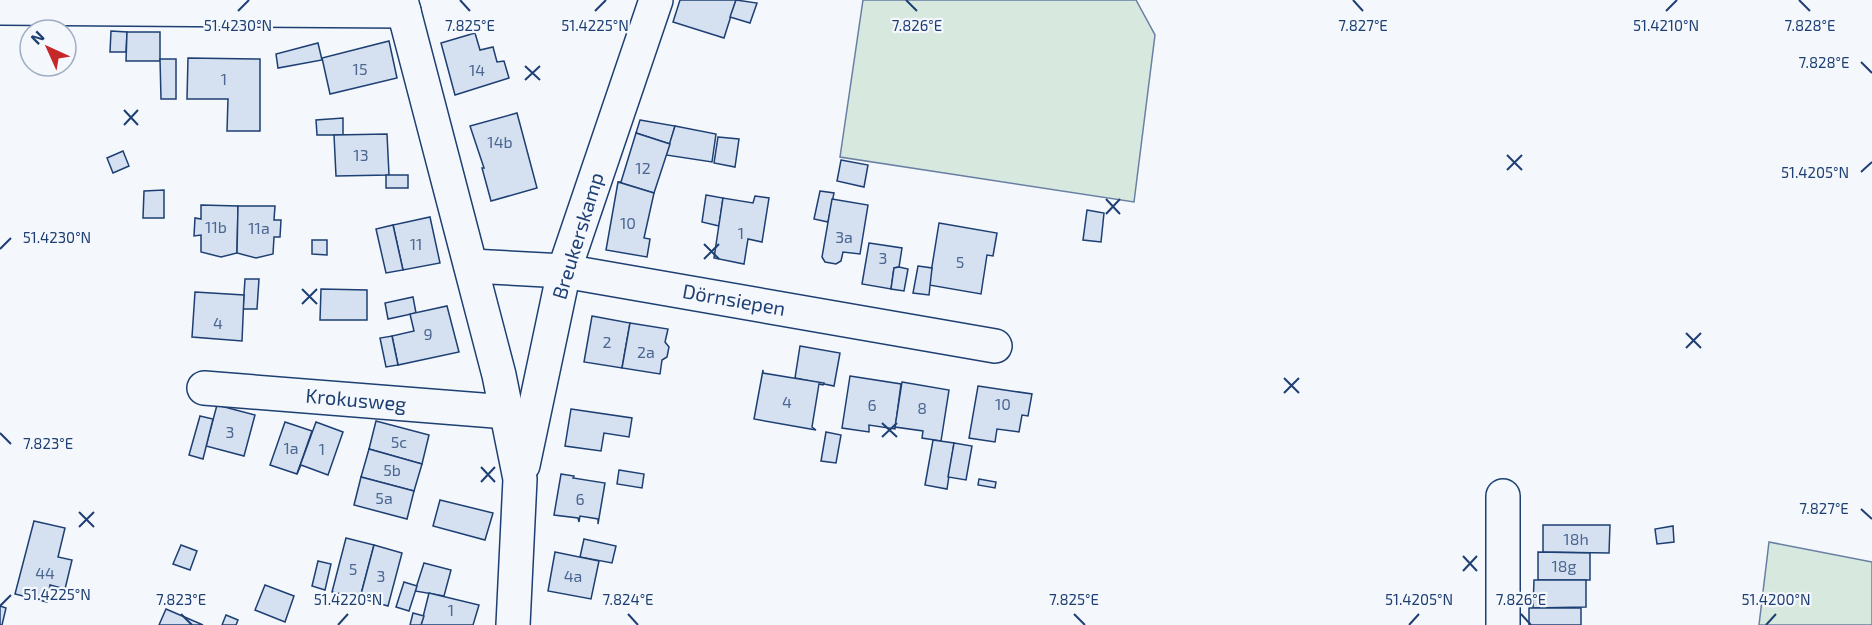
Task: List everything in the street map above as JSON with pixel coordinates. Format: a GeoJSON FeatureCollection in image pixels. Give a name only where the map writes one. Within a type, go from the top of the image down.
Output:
{"type":"FeatureCollection","features":[{"type":"Feature","properties":{"kind":"street","name":"Breukerskamp"},"geometry":{"type":"LineString","coordinates":[[513,625],[520,478],[564,271],[656,0]]}},
{"type":"Feature","properties":{"kind":"street","name":"Breukerskamp"},"geometry":{"type":"LineString","coordinates":[[402,5],[499,375],[520,478]]}},
{"type":"Feature","properties":{"kind":"street"},"geometry":{"type":"LineString","coordinates":[[0,8],[402,5]]}},
{"type":"Feature","properties":{"kind":"street","name":"Dörnsiepen"},"geometry":{"type":"LineString","coordinates":[[471,266],[564,271],[995,346]]}},
{"type":"Feature","properties":{"kind":"street","name":"Krokusweg"},"geometry":{"type":"LineString","coordinates":[[204,388],[507,412]]}},
{"type":"Feature","properties":{"kind":"street"},"geometry":{"type":"LineString","coordinates":[[1503,496],[1503,625]]}},
{"type":"Feature","properties":{"kind":"shaded area"},"geometry":{"type":"Polygon","coordinates":[[[863,0],[1136,0],[1155,35],[1134,202],[840,157],[863,0]]]}},
{"type":"Feature","properties":{"kind":"shaded area"},"geometry":{"type":"Polygon","coordinates":[[[1769,542],[1872,562],[1872,625],[1759,625],[1769,542]]]}},
{"type":"Feature","properties":{"kind":"building"},"geometry":{"type":"Polygon","coordinates":[[[680,0],[736,0],[724,38],[673,22],[680,0]]]}},
{"type":"Feature","properties":{"kind":"building"},"geometry":{"type":"Polygon","coordinates":[[[736,0],[757,3],[750,23],[730,17],[736,0]]]}},
{"type":"Feature","properties":{"kind":"building"},"geometry":{"type":"Polygon","coordinates":[[[111,31],[127,32],[126,52],[110,52],[111,31]]]}},
{"type":"Feature","properties":{"kind":"building"},"geometry":{"type":"Polygon","coordinates":[[[127,32],[160,32],[160,61],[126,61],[127,32]]]}},
{"type":"Feature","properties":{"kind":"building"},"geometry":{"type":"Polygon","coordinates":[[[475,33],[480,50],[493,47],[497,62],[504,61],[509,78],[455,95],[441,43],[475,33]]]}},
{"type":"Feature","properties":{"kind":"building"},"geometry":{"type":"Polygon","coordinates":[[[389,41],[397,78],[330,94],[322,58],[389,41]]]}},
{"type":"Feature","properties":{"kind":"building"},"geometry":{"type":"Polygon","coordinates":[[[318,43],[322,60],[278,68],[276,54],[318,43]]]}},
{"type":"Feature","properties":{"kind":"building"},"geometry":{"type":"Polygon","coordinates":[[[188,58],[260,59],[260,131],[227,131],[228,99],[187,99],[188,58]]]}},
{"type":"Feature","properties":{"kind":"building"},"geometry":{"type":"Polygon","coordinates":[[[160,59],[176,59],[176,99],[161,99],[160,59]]]}},
{"type":"Feature","properties":{"kind":"building"},"geometry":{"type":"Polygon","coordinates":[[[517,113],[537,188],[491,201],[482,168],[484,168],[470,126],[517,113]]]}},
{"type":"Feature","properties":{"kind":"building"},"geometry":{"type":"Polygon","coordinates":[[[343,118],[343,135],[317,135],[316,120],[343,118]]]}},
{"type":"Feature","properties":{"kind":"building"},"geometry":{"type":"Polygon","coordinates":[[[640,120],[675,126],[670,144],[636,133],[640,120]]]}},
{"type":"Feature","properties":{"kind":"building"},"geometry":{"type":"Polygon","coordinates":[[[675,126],[716,134],[712,162],[666,155],[675,126]]]}},
{"type":"Feature","properties":{"kind":"building"},"geometry":{"type":"Polygon","coordinates":[[[636,133],[670,144],[654,193],[618,182],[621,182],[636,133]]]}},
{"type":"Feature","properties":{"kind":"building"},"geometry":{"type":"Polygon","coordinates":[[[387,134],[389,175],[336,176],[334,135],[387,134]]]}},
{"type":"Feature","properties":{"kind":"building"},"geometry":{"type":"Polygon","coordinates":[[[718,137],[739,139],[735,167],[714,163],[718,137]]]}},
{"type":"Feature","properties":{"kind":"building"},"geometry":{"type":"Polygon","coordinates":[[[123,151],[129,166],[113,173],[107,158],[123,151]]]}},
{"type":"Feature","properties":{"kind":"building"},"geometry":{"type":"Polygon","coordinates":[[[841,160],[868,165],[864,187],[837,181],[841,160]]]}},
{"type":"Feature","properties":{"kind":"building"},"geometry":{"type":"Polygon","coordinates":[[[386,175],[408,175],[408,188],[386,188],[386,175]]]}},
{"type":"Feature","properties":{"kind":"building"},"geometry":{"type":"Polygon","coordinates":[[[618,182],[654,193],[644,238],[650,239],[647,257],[606,250],[618,182]]]}},
{"type":"Feature","properties":{"kind":"building"},"geometry":{"type":"Polygon","coordinates":[[[164,190],[164,218],[143,218],[144,191],[164,190]]]}},
{"type":"Feature","properties":{"kind":"building"},"geometry":{"type":"Polygon","coordinates":[[[820,191],[834,193],[828,222],[814,219],[820,191]]]}},
{"type":"Feature","properties":{"kind":"building"},"geometry":{"type":"Polygon","coordinates":[[[706,195],[723,198],[719,226],[702,222],[706,195]]]}},
{"type":"Feature","properties":{"kind":"building"},"geometry":{"type":"Polygon","coordinates":[[[755,196],[769,198],[762,242],[748,239],[744,264],[714,258],[723,198],[753,203],[755,196]]]}},
{"type":"Feature","properties":{"kind":"building"},"geometry":{"type":"Polygon","coordinates":[[[832,199],[868,205],[860,254],[843,252],[841,261],[836,264],[825,262],[822,257],[832,199]]]}},
{"type":"Feature","properties":{"kind":"building"},"geometry":{"type":"Polygon","coordinates":[[[201,205],[238,206],[237,253],[221,257],[201,252],[201,235],[194,236],[195,218],[201,219],[201,205]]]}},
{"type":"Feature","properties":{"kind":"building"},"geometry":{"type":"Polygon","coordinates":[[[238,206],[275,206],[274,220],[281,220],[280,237],[274,237],[273,254],[256,258],[237,253],[238,206]]]}},
{"type":"Feature","properties":{"kind":"building"},"geometry":{"type":"Polygon","coordinates":[[[1087,210],[1104,213],[1101,242],[1083,240],[1087,210]]]}},
{"type":"Feature","properties":{"kind":"building"},"geometry":{"type":"Polygon","coordinates":[[[430,217],[440,263],[403,270],[393,225],[430,217]]]}},
{"type":"Feature","properties":{"kind":"building"},"geometry":{"type":"Polygon","coordinates":[[[939,223],[997,233],[993,256],[987,255],[981,294],[929,285],[939,223]]]}},
{"type":"Feature","properties":{"kind":"building"},"geometry":{"type":"Polygon","coordinates":[[[393,225],[403,270],[386,273],[376,229],[393,225]]]}},
{"type":"Feature","properties":{"kind":"building"},"geometry":{"type":"Polygon","coordinates":[[[312,240],[327,240],[327,255],[312,254],[312,240]]]}},
{"type":"Feature","properties":{"kind":"building"},"geometry":{"type":"Polygon","coordinates":[[[869,243],[902,248],[899,267],[894,268],[891,289],[862,284],[869,243]]]}},
{"type":"Feature","properties":{"kind":"building"},"geometry":{"type":"Polygon","coordinates":[[[918,266],[932,268],[929,295],[913,293],[918,266]]]}},
{"type":"Feature","properties":{"kind":"building"},"geometry":{"type":"Polygon","coordinates":[[[894,268],[908,269],[904,291],[891,289],[894,268]]]}},
{"type":"Feature","properties":{"kind":"building"},"geometry":{"type":"Polygon","coordinates":[[[245,279],[259,279],[257,309],[243,309],[245,279]]]}},
{"type":"Feature","properties":{"kind":"building"},"geometry":{"type":"Polygon","coordinates":[[[321,289],[367,290],[367,320],[320,320],[321,289]]]}},
{"type":"Feature","properties":{"kind":"building"},"geometry":{"type":"Polygon","coordinates":[[[195,292],[244,295],[242,341],[192,337],[195,292]]]}},
{"type":"Feature","properties":{"kind":"building"},"geometry":{"type":"Polygon","coordinates":[[[413,297],[416,313],[388,319],[385,303],[413,297]]]}},
{"type":"Feature","properties":{"kind":"building"},"geometry":{"type":"Polygon","coordinates":[[[447,306],[459,352],[398,365],[392,336],[414,331],[410,314],[447,306]]]}},
{"type":"Feature","properties":{"kind":"building"},"geometry":{"type":"Polygon","coordinates":[[[592,316],[630,323],[622,368],[584,362],[592,316]]]}},
{"type":"Feature","properties":{"kind":"building"},"geometry":{"type":"Polygon","coordinates":[[[630,323],[668,329],[665,342],[669,347],[667,357],[662,360],[660,374],[622,368],[630,323]]]}},
{"type":"Feature","properties":{"kind":"building"},"geometry":{"type":"Polygon","coordinates":[[[392,336],[398,365],[386,367],[380,338],[392,336]]]}},
{"type":"Feature","properties":{"kind":"building"},"geometry":{"type":"Polygon","coordinates":[[[800,346],[840,353],[834,386],[795,378],[800,346]]]}},
{"type":"Feature","properties":{"kind":"building"},"geometry":{"type":"Polygon","coordinates":[[[763,370],[763,373],[824,383],[819,384],[812,427],[816,430],[754,419],[763,370]]]}},
{"type":"Feature","properties":{"kind":"building"},"geometry":{"type":"Polygon","coordinates":[[[850,376],[901,384],[895,429],[869,425],[869,432],[842,428],[850,376]]]}},
{"type":"Feature","properties":{"kind":"building"},"geometry":{"type":"Polygon","coordinates":[[[902,382],[949,390],[941,441],[922,438],[923,431],[895,427],[902,382]]]}},
{"type":"Feature","properties":{"kind":"building"},"geometry":{"type":"Polygon","coordinates":[[[978,386],[1032,394],[1028,416],[1022,415],[1019,432],[997,429],[995,442],[969,438],[978,386]]]}},
{"type":"Feature","properties":{"kind":"building"},"geometry":{"type":"Polygon","coordinates":[[[217,405],[255,415],[244,456],[206,446],[217,405]]]}},
{"type":"Feature","properties":{"kind":"building"},"geometry":{"type":"Polygon","coordinates":[[[571,409],[632,418],[629,437],[604,433],[601,451],[565,446],[571,409]]]}},
{"type":"Feature","properties":{"kind":"building"},"geometry":{"type":"Polygon","coordinates":[[[200,416],[213,419],[203,459],[189,455],[200,416]]]}},
{"type":"Feature","properties":{"kind":"building"},"geometry":{"type":"Polygon","coordinates":[[[376,421],[429,435],[422,464],[369,449],[376,421]]]}},
{"type":"Feature","properties":{"kind":"building"},"geometry":{"type":"Polygon","coordinates":[[[285,422],[312,431],[297,474],[270,465],[285,422]]]}},
{"type":"Feature","properties":{"kind":"building"},"geometry":{"type":"Polygon","coordinates":[[[316,422],[343,432],[328,475],[301,465],[297,474],[316,422]]]}},
{"type":"Feature","properties":{"kind":"building"},"geometry":{"type":"Polygon","coordinates":[[[826,432],[841,435],[836,463],[821,461],[826,432]]]}},
{"type":"Feature","properties":{"kind":"building"},"geometry":{"type":"Polygon","coordinates":[[[933,440],[954,443],[947,489],[925,485],[933,440]]]}},
{"type":"Feature","properties":{"kind":"building"},"geometry":{"type":"Polygon","coordinates":[[[954,443],[972,446],[966,480],[948,477],[954,443]]]}},
{"type":"Feature","properties":{"kind":"building"},"geometry":{"type":"Polygon","coordinates":[[[369,449],[422,464],[414,491],[361,477],[369,449]]]}},
{"type":"Feature","properties":{"kind":"building"},"geometry":{"type":"Polygon","coordinates":[[[619,470],[644,474],[642,488],[617,484],[619,470]]]}},
{"type":"Feature","properties":{"kind":"building"},"geometry":{"type":"Polygon","coordinates":[[[561,474],[605,483],[598,524],[598,519],[580,516],[579,522],[578,518],[554,515],[561,474]]]}},
{"type":"Feature","properties":{"kind":"building"},"geometry":{"type":"Polygon","coordinates":[[[361,477],[414,491],[407,519],[354,505],[361,477]]]}},
{"type":"Feature","properties":{"kind":"building"},"geometry":{"type":"Polygon","coordinates":[[[979,479],[996,482],[995,488],[978,485],[979,479]]]}},
{"type":"Feature","properties":{"kind":"building"},"geometry":{"type":"Polygon","coordinates":[[[440,500],[493,513],[485,540],[433,526],[440,500]]]}},
{"type":"Feature","properties":{"kind":"building"},"geometry":{"type":"Polygon","coordinates":[[[34,521],[65,528],[58,557],[72,560],[65,589],[50,585],[47,602],[15,594],[34,521]]]}},
{"type":"Feature","properties":{"kind":"building"},"geometry":{"type":"Polygon","coordinates":[[[1543,525],[1610,525],[1609,553],[1543,552],[1543,525]]]}},
{"type":"Feature","properties":{"kind":"building"},"geometry":{"type":"Polygon","coordinates":[[[1673,526],[1674,542],[1657,544],[1655,529],[1673,526]]]}},
{"type":"Feature","properties":{"kind":"building"},"geometry":{"type":"Polygon","coordinates":[[[346,538],[374,545],[360,598],[332,592],[346,538]]]}},
{"type":"Feature","properties":{"kind":"building"},"geometry":{"type":"Polygon","coordinates":[[[584,539],[616,546],[612,563],[580,557],[584,539]]]}},
{"type":"Feature","properties":{"kind":"building"},"geometry":{"type":"Polygon","coordinates":[[[181,545],[197,551],[190,570],[173,564],[181,545]]]}},
{"type":"Feature","properties":{"kind":"building"},"geometry":{"type":"Polygon","coordinates":[[[374,545],[402,553],[388,606],[360,598],[374,545]]]}},
{"type":"Feature","properties":{"kind":"building"},"geometry":{"type":"Polygon","coordinates":[[[555,552],[599,561],[591,599],[548,591],[555,552]]]}},
{"type":"Feature","properties":{"kind":"building"},"geometry":{"type":"Polygon","coordinates":[[[1538,552],[1590,553],[1590,580],[1538,580],[1538,552]]]}},
{"type":"Feature","properties":{"kind":"building"},"geometry":{"type":"Polygon","coordinates":[[[318,561],[331,564],[325,590],[312,586],[318,561]]]}},
{"type":"Feature","properties":{"kind":"building"},"geometry":{"type":"Polygon","coordinates":[[[424,563],[451,570],[444,596],[415,591],[424,563]]]}},
{"type":"Feature","properties":{"kind":"building"},"geometry":{"type":"Polygon","coordinates":[[[1534,580],[1586,580],[1586,607],[1533,608],[1534,580]]]}},
{"type":"Feature","properties":{"kind":"building"},"geometry":{"type":"Polygon","coordinates":[[[404,582],[417,586],[409,611],[396,607],[404,582]]]}},
{"type":"Feature","properties":{"kind":"building"},"geometry":{"type":"Polygon","coordinates":[[[265,585],[294,596],[285,622],[255,610],[265,585]]]}},
{"type":"Feature","properties":{"kind":"building"},"geometry":{"type":"Polygon","coordinates":[[[429,593],[479,605],[473,625],[421,625],[429,593]]]}},
{"type":"Feature","properties":{"kind":"building"},"geometry":{"type":"Polygon","coordinates":[[[0,606],[6,608],[2,625],[0,625],[0,606]]]}},
{"type":"Feature","properties":{"kind":"building"},"geometry":{"type":"Polygon","coordinates":[[[1529,608],[1581,608],[1581,625],[1529,625],[1529,608]]]}},
{"type":"Feature","properties":{"kind":"building"},"geometry":{"type":"Polygon","coordinates":[[[166,609],[203,625],[159,625],[166,609]]]}},
{"type":"Feature","properties":{"kind":"building"},"geometry":{"type":"Polygon","coordinates":[[[413,613],[424,616],[421,625],[410,625],[413,613]]]}},
{"type":"Feature","properties":{"kind":"building"},"geometry":{"type":"Polygon","coordinates":[[[226,615],[238,620],[236,625],[222,625],[226,615]]]}}]}
